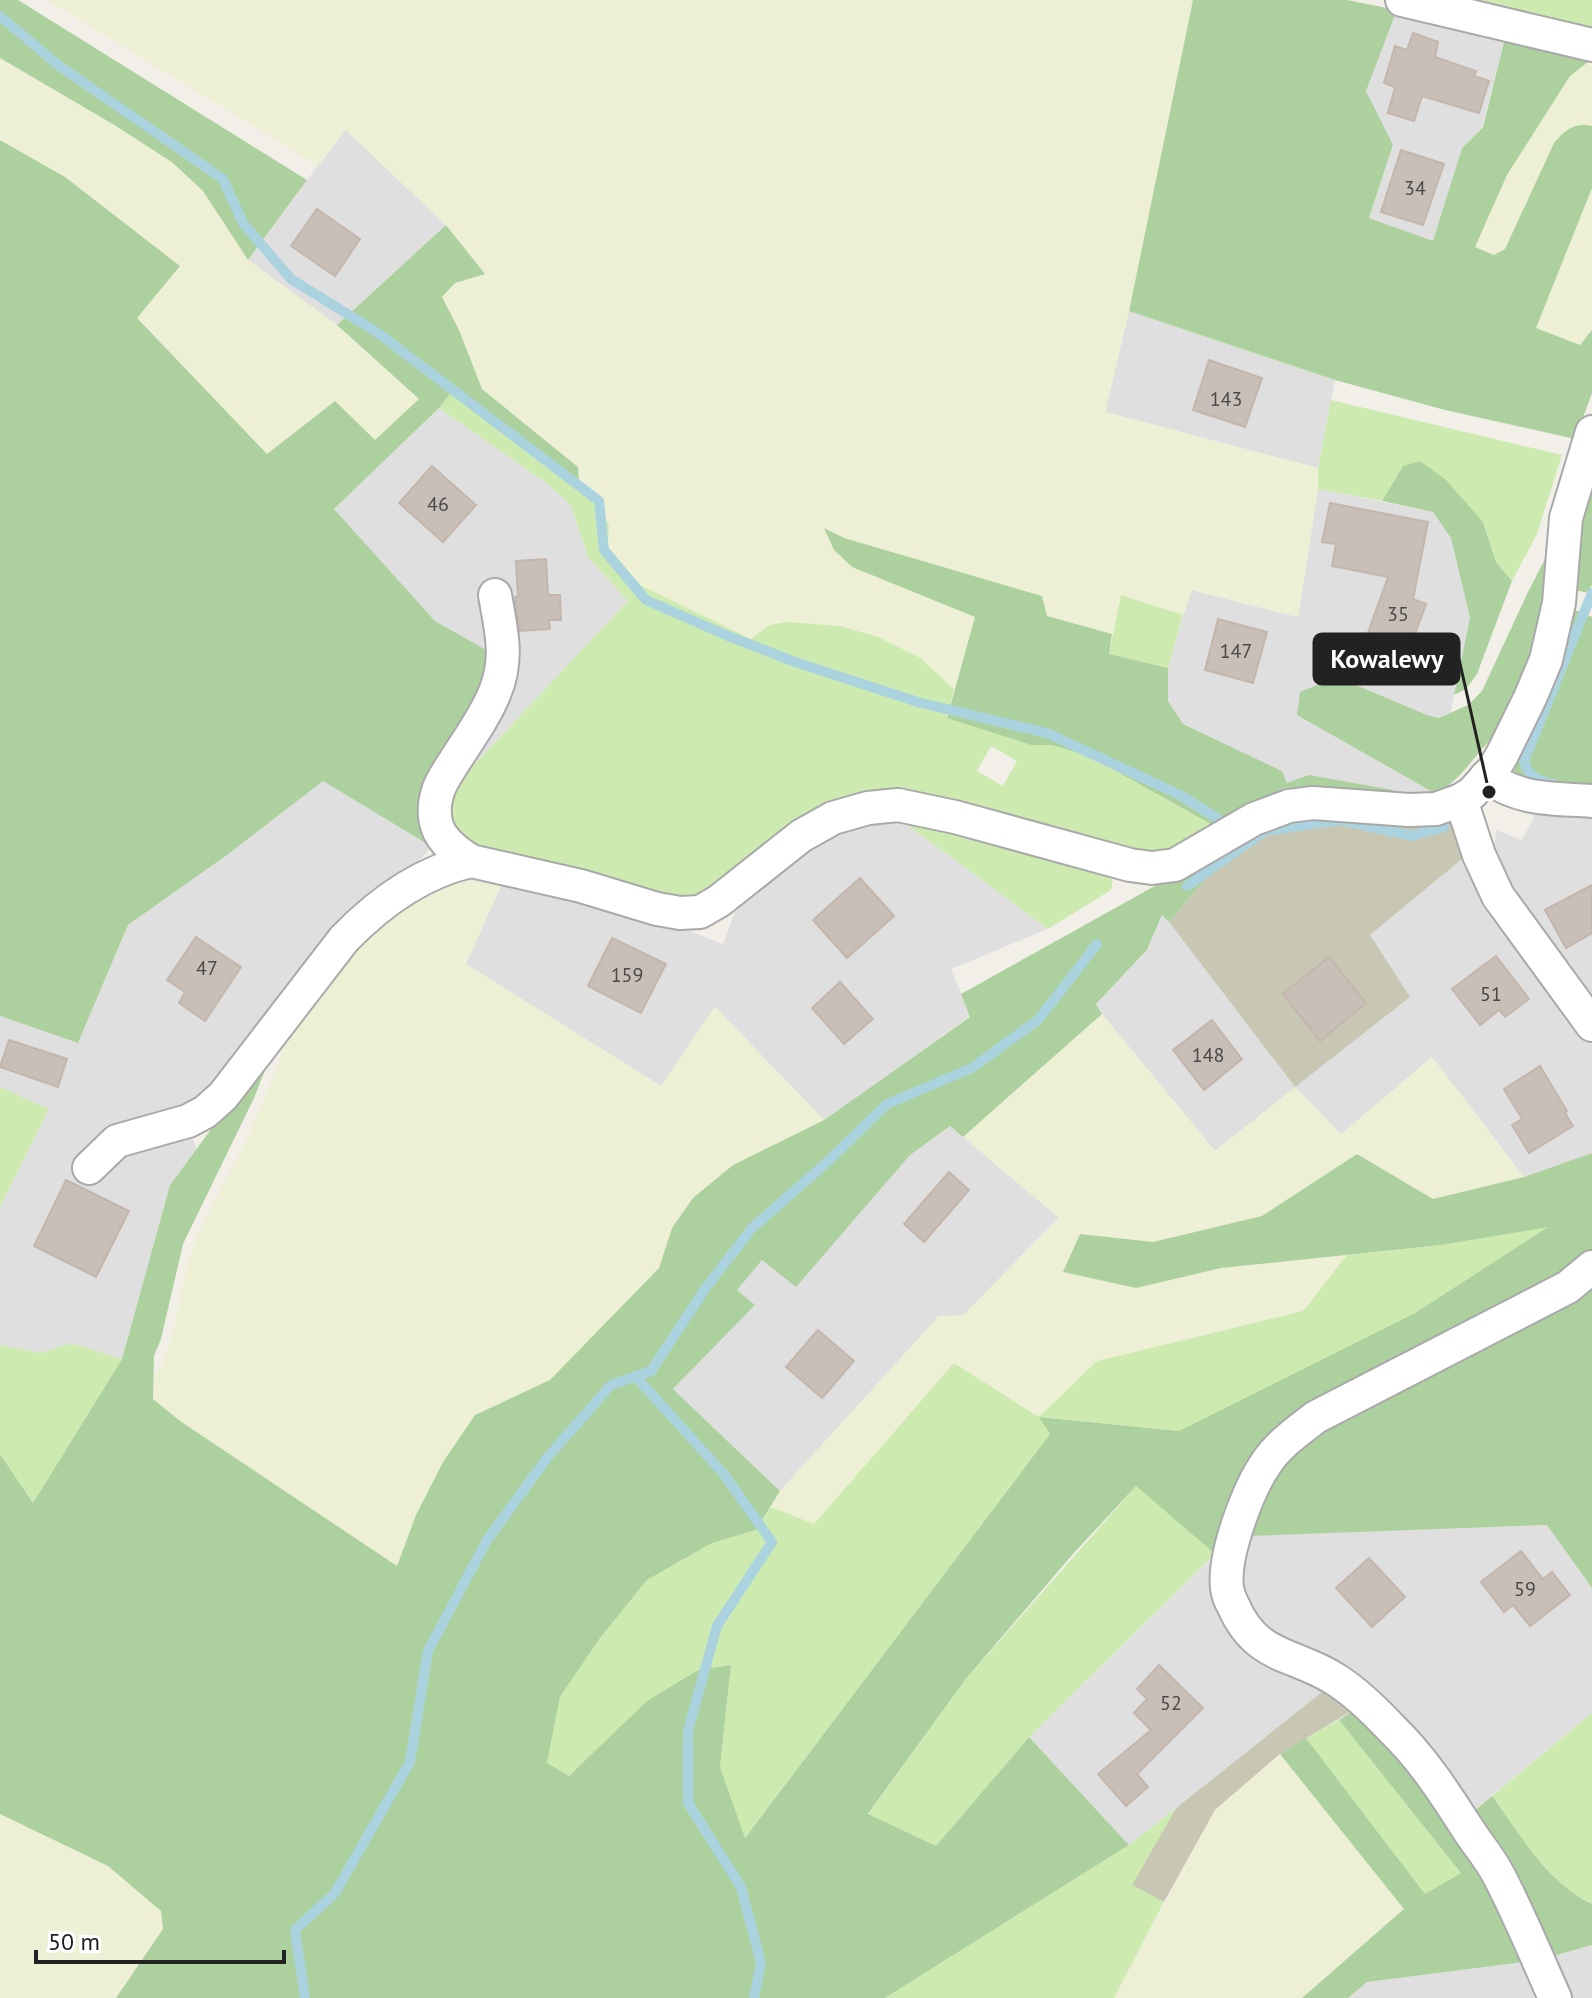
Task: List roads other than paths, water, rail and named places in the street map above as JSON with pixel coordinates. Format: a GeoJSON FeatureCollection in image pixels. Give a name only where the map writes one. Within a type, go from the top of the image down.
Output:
{"type":"FeatureCollection","features":[{"type":"Feature","properties":{"kind":"street"},"geometry":{"type":"LineString","coordinates":[[1402,0],[1592,45]]}},
{"type":"Feature","properties":{"kind":"street"},"geometry":{"type":"LineString","coordinates":[[495,595],[504,661],[495,693],[445,777],[437,795],[435,814],[437,827],[446,841],[471,861],[581,886],[657,909],[700,912],[719,901],[801,836],[833,818],[868,808],[898,805],[1112,861],[1152,868],[1175,865],[1254,819],[1289,806],[1313,803],[1409,810],[1452,804],[1472,793],[1493,770],[1546,660],[1559,603],[1566,518],[1592,432]]}},
{"type":"Feature","properties":{"kind":"street"},"geometry":{"type":"LineString","coordinates":[[1486,777],[1529,797],[1592,801]]}},
{"type":"Feature","properties":{"kind":"street"},"geometry":{"type":"LineString","coordinates":[[1452,804],[1498,896],[1592,1025]]}},
{"type":"Feature","properties":{"kind":"street"},"geometry":{"type":"LineString","coordinates":[[89,1168],[117,1141],[188,1121],[205,1112],[223,1096],[364,918],[406,888],[455,865],[471,861]]}},
{"type":"Feature","properties":{"kind":"street"},"geometry":{"type":"LineString","coordinates":[[1555,1998],[1499,1875],[1436,1780],[1394,1730],[1362,1699],[1337,1680],[1315,1668],[1287,1659],[1251,1636],[1240,1622],[1227,1588],[1234,1536],[1251,1491],[1267,1461],[1289,1438],[1316,1417],[1568,1287],[1592,1267]]}},
{"type":"Feature","properties":{"kind":"waterway"},"geometry":{"type":"LineString","coordinates":[[0,16],[58,65],[223,179],[243,223],[291,279],[378,333],[599,501],[604,550],[646,600],[795,662],[921,703],[1047,733],[1180,795],[1223,822]]}},
{"type":"Feature","properties":{"kind":"waterway"},"geometry":{"type":"LineString","coordinates":[[1554,784],[1535,778],[1524,761],[1592,593]]}},
{"type":"Feature","properties":{"kind":"waterway"},"geometry":{"type":"LineString","coordinates":[[1187,886],[1265,831],[1340,820],[1412,836],[1444,827]]}},
{"type":"Feature","properties":{"kind":"waterway"},"geometry":{"type":"LineString","coordinates":[[305,1998],[295,1930],[335,1893],[410,1762],[428,1651],[487,1540],[547,1458],[611,1385],[651,1371],[705,1289],[752,1228],[887,1104],[972,1068],[1038,1020],[1097,944]]}},
{"type":"Feature","properties":{"kind":"waterway"},"geometry":{"type":"LineString","coordinates":[[636,1377],[723,1473],[772,1542],[717,1626],[688,1731],[688,1803],[741,1887],[761,1963],[754,1998]]}},
{"type":"Feature","properties":{"kind":"place","name":"Kowalewy"},"geometry":{"type":"Point","coordinates":[1489,792]}}]}
